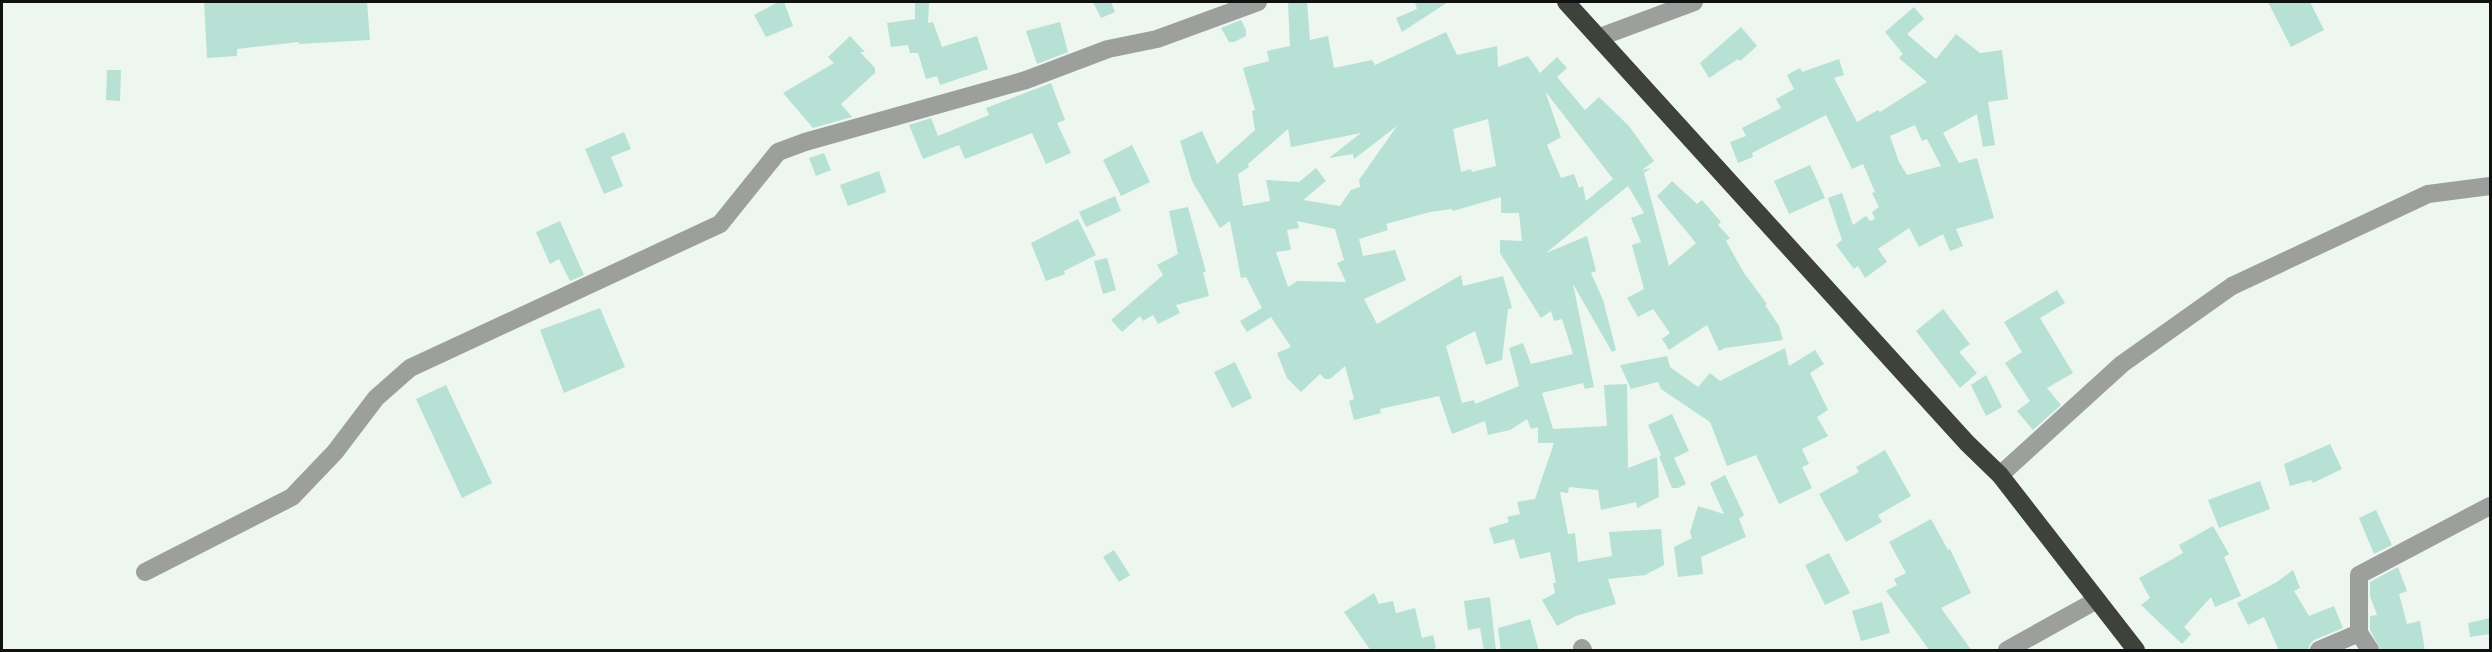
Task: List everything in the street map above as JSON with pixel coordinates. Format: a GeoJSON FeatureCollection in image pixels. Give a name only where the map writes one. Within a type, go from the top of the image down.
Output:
{"type":"FeatureCollection","features":[{"type":"Feature","properties":{"kind":"highway"},"geometry":{"type":"LineString","coordinates":[[1566,2],[1967,443],[2000,475],[2136,651]]}},
{"type":"Feature","properties":{"kind":"street"},"geometry":{"type":"LineString","coordinates":[[146,572],[292,497],[335,452],[376,398],[411,368],[720,224],[777,152],[805,142],[1026,80],[1108,49],[1157,39],[1258,2]]}},
{"type":"Feature","properties":{"kind":"street"},"geometry":{"type":"LineString","coordinates":[[1600,37],[1694,2]]}},
{"type":"Feature","properties":{"kind":"street"},"geometry":{"type":"LineString","coordinates":[[2000,475],[2122,364],[2232,286],[2428,194],[2490,186]]}},
{"type":"Feature","properties":{"kind":"street"},"geometry":{"type":"LineString","coordinates":[[2370,651],[2359,633],[2359,575],[2490,506]]}},
{"type":"Feature","properties":{"kind":"street"},"geometry":{"type":"LineString","coordinates":[[2007,651],[2097,600]]}},
{"type":"Feature","properties":{"kind":"street"},"geometry":{"type":"LineString","coordinates":[[2319,651],[2359,633]]}},
{"type":"Feature","properties":{"kind":"building"},"geometry":{"type":"Polygon","coordinates":[[[204,2],[367,2],[370,40],[299,44],[299,42],[237,49],[237,56],[207,58],[204,2]]]}},
{"type":"Feature","properties":{"kind":"building"},"geometry":{"type":"Polygon","coordinates":[[[778,2],[784,2],[793,26],[766,37],[754,15],[778,2]]]}},
{"type":"Feature","properties":{"kind":"building"},"geometry":{"type":"Polygon","coordinates":[[[915,2],[929,2],[928,23],[933,22],[942,47],[977,36],[988,69],[940,85],[937,76],[926,79],[918,53],[910,53],[908,45],[891,47],[887,23],[915,19],[915,2]]]}},
{"type":"Feature","properties":{"kind":"building"},"geometry":{"type":"Polygon","coordinates":[[[1093,2],[1111,2],[1115,12],[1101,18],[1093,2]]]}},
{"type":"Feature","properties":{"kind":"building"},"geometry":{"type":"Polygon","coordinates":[[[1288,2],[1307,2],[1310,40],[1328,36],[1334,68],[1372,60],[1375,65],[1446,32],[1457,55],[1497,46],[1498,67],[1528,56],[1540,73],[1557,57],[1567,68],[1557,77],[1585,110],[1599,97],[1629,126],[1654,161],[1642,170],[1651,168],[1644,173],[1669,266],[1696,243],[1657,196],[1672,181],[1697,204],[1702,200],[1721,222],[1718,225],[1730,238],[1726,241],[1744,273],[1767,304],[1765,305],[1779,326],[1783,340],[1725,348],[1719,351],[1707,325],[1669,350],[1662,339],[1670,333],[1653,309],[1638,317],[1627,298],[1644,289],[1632,245],[1641,242],[1631,218],[1644,213],[1628,186],[1546,253],[1587,236],[1596,271],[1591,273],[1603,300],[1616,350],[1612,352],[1573,284],[1594,387],[1585,389],[1583,383],[1542,393],[1553,429],[1607,426],[1604,385],[1627,384],[1628,468],[1657,457],[1659,497],[1637,508],[1636,502],[1601,510],[1598,490],[1569,487],[1568,493],[1560,492],[1568,534],[1575,533],[1578,562],[1612,556],[1609,532],[1661,529],[1664,565],[1645,575],[1608,579],[1616,604],[1576,616],[1557,626],[1542,600],[1555,593],[1553,583],[1556,583],[1550,552],[1520,559],[1514,539],[1494,544],[1489,528],[1509,522],[1507,517],[1520,514],[1517,502],[1535,499],[1554,443],[1538,443],[1538,427],[1531,429],[1527,419],[1510,430],[1488,435],[1485,421],[1452,434],[1439,396],[1380,409],[1381,413],[1354,420],[1349,401],[1354,399],[1345,366],[1330,379],[1325,379],[1320,374],[1301,392],[1287,378],[1277,353],[1291,347],[1271,317],[1247,332],[1240,321],[1262,308],[1246,277],[1241,278],[1230,221],[1220,228],[1192,181],[1180,141],[1202,131],[1217,164],[1255,130],[1252,111],[1255,110],[1243,68],[1269,61],[1267,51],[1290,46],[1288,2]],[[1545,91],[1561,137],[1547,145],[1561,178],[1574,174],[1579,188],[1583,186],[1586,201],[1613,179],[1545,91]],[[1488,119],[1453,129],[1461,172],[1471,169],[1472,172],[1496,166],[1488,119]],[[1397,126],[1354,159],[1353,154],[1329,158],[1361,133],[1291,147],[1288,129],[1248,164],[1249,167],[1238,174],[1243,206],[1270,201],[1266,180],[1299,182],[1316,168],[1326,181],[1303,200],[1340,206],[1351,190],[1360,187],[1359,180],[1397,126]],[[1501,197],[1453,211],[1452,209],[1430,212],[1386,224],[1388,230],[1359,239],[1363,256],[1395,250],[1406,280],[1364,299],[1377,324],[1461,275],[1463,286],[1503,276],[1512,308],[1508,309],[1502,360],[1486,365],[1475,331],[1446,346],[1462,403],[1474,400],[1475,404],[1519,386],[1509,348],[1523,343],[1531,364],[1573,354],[1562,319],[1554,321],[1551,311],[1541,318],[1500,253],[1500,240],[1522,241],[1519,213],[1501,213],[1501,197]],[[1297,221],[1299,228],[1287,230],[1291,250],[1276,252],[1288,287],[1297,281],[1346,282],[1337,263],[1344,260],[1335,229],[1297,221]]]}},
{"type":"Feature","properties":{"kind":"building"},"geometry":{"type":"Polygon","coordinates":[[[1415,2],[1448,2],[1402,32],[1396,18],[1417,9],[1415,2]]]}},
{"type":"Feature","properties":{"kind":"building"},"geometry":{"type":"Polygon","coordinates":[[[2268,2],[2310,2],[2324,30],[2291,47],[2268,2]]]}},
{"type":"Feature","properties":{"kind":"building"},"geometry":{"type":"Polygon","coordinates":[[[1914,7],[1924,19],[1907,34],[1936,59],[1956,34],[1980,53],[2002,50],[2008,99],[1988,102],[1995,145],[1983,147],[1977,114],[1943,133],[1959,163],[1977,158],[1994,218],[1956,229],[1963,246],[1950,251],[1943,234],[1919,247],[1909,228],[1878,249],[1887,262],[1865,278],[1858,266],[1854,269],[1836,245],[1842,240],[1828,198],[1842,193],[1853,225],[1866,216],[1870,221],[1875,219],[1872,212],[1879,207],[1863,164],[1852,169],[1826,115],[1752,153],[1753,157],[1738,163],[1730,142],[1746,136],[1742,128],[1781,108],[1776,99],[1794,89],[1787,75],[1800,68],[1802,72],[1839,59],[1844,75],[1834,78],[1857,122],[1878,110],[1880,112],[1927,82],[1899,58],[1903,54],[1885,32],[1914,7]],[[1915,125],[1890,136],[1899,162],[1907,175],[1941,166],[1927,139],[1922,141],[1915,125]]]}},
{"type":"Feature","properties":{"kind":"building"},"geometry":{"type":"Polygon","coordinates":[[[1241,20],[1246,36],[1229,42],[1221,28],[1241,20]]]}},
{"type":"Feature","properties":{"kind":"building"},"geometry":{"type":"Polygon","coordinates":[[[1060,22],[1068,52],[1037,64],[1026,31],[1060,22]]]}},
{"type":"Feature","properties":{"kind":"building"},"geometry":{"type":"Polygon","coordinates":[[[1741,27],[1757,46],[1740,61],[1738,59],[1709,78],[1700,63],[1741,27]]]}},
{"type":"Feature","properties":{"kind":"building"},"geometry":{"type":"Polygon","coordinates":[[[850,36],[865,52],[860,52],[875,68],[875,73],[841,104],[852,117],[813,128],[783,93],[834,63],[828,57],[850,36]]]}},
{"type":"Feature","properties":{"kind":"building"},"geometry":{"type":"Polygon","coordinates":[[[107,70],[121,70],[120,101],[106,100],[107,70]]]}},
{"type":"Feature","properties":{"kind":"building"},"geometry":{"type":"Polygon","coordinates":[[[1051,83],[1065,120],[1057,123],[1071,153],[1046,164],[1032,133],[965,159],[959,145],[923,159],[909,125],[931,118],[938,136],[989,115],[986,108],[1051,83]]]}},
{"type":"Feature","properties":{"kind":"building"},"geometry":{"type":"Polygon","coordinates":[[[624,132],[631,149],[611,157],[623,186],[604,194],[585,149],[624,132]]]}},
{"type":"Feature","properties":{"kind":"building"},"geometry":{"type":"Polygon","coordinates":[[[1132,145],[1150,182],[1121,196],[1103,160],[1132,145]]]}},
{"type":"Feature","properties":{"kind":"building"},"geometry":{"type":"Polygon","coordinates":[[[824,153],[831,170],[816,176],[809,158],[824,153]]]}},
{"type":"Feature","properties":{"kind":"building"},"geometry":{"type":"Polygon","coordinates":[[[1810,165],[1825,198],[1789,214],[1774,181],[1810,165]]]}},
{"type":"Feature","properties":{"kind":"building"},"geometry":{"type":"Polygon","coordinates":[[[879,171],[886,192],[848,206],[840,185],[879,171]]]}},
{"type":"Feature","properties":{"kind":"building"},"geometry":{"type":"Polygon","coordinates":[[[1115,196],[1121,211],[1086,227],[1079,212],[1115,196]]]}},
{"type":"Feature","properties":{"kind":"building"},"geometry":{"type":"Polygon","coordinates":[[[1188,207],[1206,272],[1203,272],[1209,296],[1176,305],[1180,313],[1158,324],[1153,315],[1143,321],[1140,316],[1122,332],[1111,320],[1163,275],[1157,265],[1178,254],[1169,211],[1188,207]]]}},
{"type":"Feature","properties":{"kind":"building"},"geometry":{"type":"Polygon","coordinates":[[[1078,219],[1096,255],[1064,271],[1065,274],[1046,281],[1031,243],[1078,219]]]}},
{"type":"Feature","properties":{"kind":"building"},"geometry":{"type":"Polygon","coordinates":[[[560,221],[584,275],[570,281],[559,259],[550,264],[536,232],[560,221]]]}},
{"type":"Feature","properties":{"kind":"building"},"geometry":{"type":"Polygon","coordinates":[[[1107,258],[1116,290],[1103,294],[1094,261],[1107,258]]]}},
{"type":"Feature","properties":{"kind":"building"},"geometry":{"type":"Polygon","coordinates":[[[2057,290],[2065,303],[2040,318],[2073,373],[2047,388],[2061,405],[2033,430],[2017,411],[2030,401],[2005,363],[2022,352],[2004,322],[2057,290]]]}},
{"type":"Feature","properties":{"kind":"building"},"geometry":{"type":"Polygon","coordinates":[[[600,308],[625,367],[564,393],[540,330],[600,308]]]}},
{"type":"Feature","properties":{"kind":"building"},"geometry":{"type":"Polygon","coordinates":[[[1943,309],[1970,344],[1959,352],[1977,373],[1960,388],[1916,331],[1943,309]]]}},
{"type":"Feature","properties":{"kind":"building"},"geometry":{"type":"Polygon","coordinates":[[[1785,348],[1789,366],[1815,350],[1824,364],[1810,373],[1828,410],[1817,417],[1828,436],[1802,449],[1809,464],[1802,467],[1812,488],[1779,504],[1756,455],[1727,466],[1710,422],[1661,389],[1658,382],[1631,389],[1620,365],[1667,356],[1670,367],[1698,387],[1710,373],[1720,381],[1785,348]]]}},
{"type":"Feature","properties":{"kind":"building"},"geometry":{"type":"Polygon","coordinates":[[[1235,362],[1252,398],[1232,408],[1214,372],[1235,362]]]}},
{"type":"Feature","properties":{"kind":"building"},"geometry":{"type":"Polygon","coordinates":[[[1986,375],[2002,407],[1986,416],[1971,385],[1986,375]]]}},
{"type":"Feature","properties":{"kind":"building"},"geometry":{"type":"Polygon","coordinates":[[[446,385],[492,483],[462,498],[416,399],[446,385]]]}},
{"type":"Feature","properties":{"kind":"building"},"geometry":{"type":"Polygon","coordinates":[[[1672,414],[1689,451],[1674,458],[1686,484],[1678,488],[1672,488],[1648,425],[1672,414]]]}},
{"type":"Feature","properties":{"kind":"building"},"geometry":{"type":"Polygon","coordinates":[[[2330,444],[2342,469],[2313,483],[2311,480],[2290,486],[2284,464],[2330,444]]]}},
{"type":"Feature","properties":{"kind":"building"},"geometry":{"type":"Polygon","coordinates":[[[1885,450],[1911,496],[1878,515],[1882,522],[1846,542],[1819,494],[1859,472],[1856,467],[1885,450]]]}},
{"type":"Feature","properties":{"kind":"building"},"geometry":{"type":"Polygon","coordinates":[[[1725,475],[1744,515],[1739,519],[1746,537],[1701,557],[1703,574],[1678,577],[1674,547],[1692,538],[1690,532],[1698,506],[1724,514],[1710,483],[1725,475]]]}},
{"type":"Feature","properties":{"kind":"building"},"geometry":{"type":"Polygon","coordinates":[[[2260,481],[2270,509],[2219,528],[2208,500],[2260,481]]]}},
{"type":"Feature","properties":{"kind":"building"},"geometry":{"type":"Polygon","coordinates":[[[2376,510],[2392,545],[2374,554],[2359,518],[2376,510]]]}},
{"type":"Feature","properties":{"kind":"building"},"geometry":{"type":"Polygon","coordinates":[[[1931,519],[1948,550],[1950,549],[1971,593],[1941,608],[1972,651],[1930,651],[1886,591],[1897,585],[1894,579],[1906,573],[1889,542],[1931,519]]]}},
{"type":"Feature","properties":{"kind":"building"},"geometry":{"type":"Polygon","coordinates":[[[2213,526],[2229,554],[2224,557],[2241,596],[2215,607],[2211,597],[2184,627],[2191,634],[2182,644],[2141,605],[2150,598],[2139,578],[2183,553],[2179,545],[2213,526]]]}},
{"type":"Feature","properties":{"kind":"building"},"geometry":{"type":"Polygon","coordinates":[[[1114,550],[1130,575],[1119,582],[1103,557],[1114,550]]]}},
{"type":"Feature","properties":{"kind":"building"},"geometry":{"type":"Polygon","coordinates":[[[1829,553],[1850,593],[1825,605],[1805,565],[1829,553]]]}},
{"type":"Feature","properties":{"kind":"building"},"geometry":{"type":"Polygon","coordinates":[[[2398,567],[2407,591],[2399,594],[2407,624],[2420,621],[2425,651],[2381,651],[2370,630],[2370,616],[2377,615],[2370,596],[2370,582],[2398,567]]]}},
{"type":"Feature","properties":{"kind":"building"},"geometry":{"type":"Polygon","coordinates":[[[2293,570],[2300,588],[2294,591],[2309,616],[2334,606],[2343,628],[2314,640],[2308,651],[2279,651],[2264,617],[2248,625],[2237,603],[2277,582],[2293,570]]]}},
{"type":"Feature","properties":{"kind":"building"},"geometry":{"type":"Polygon","coordinates":[[[1374,593],[1379,604],[1393,601],[1396,613],[1415,608],[1422,638],[1433,635],[1436,648],[1427,651],[1371,651],[1344,612],[1374,593]]]}},
{"type":"Feature","properties":{"kind":"building"},"geometry":{"type":"Polygon","coordinates":[[[1490,597],[1496,651],[1484,651],[1480,628],[1468,630],[1464,601],[1490,597]]]}},
{"type":"Feature","properties":{"kind":"building"},"geometry":{"type":"Polygon","coordinates":[[[1882,602],[1890,633],[1861,641],[1852,611],[1882,602]]]}},
{"type":"Feature","properties":{"kind":"building"},"geometry":{"type":"Polygon","coordinates":[[[2490,618],[2490,634],[2470,637],[2468,623],[2490,618]]]}},
{"type":"Feature","properties":{"kind":"building"},"geometry":{"type":"Polygon","coordinates":[[[1530,619],[1539,651],[1501,651],[1498,628],[1530,619]]]}}]}
